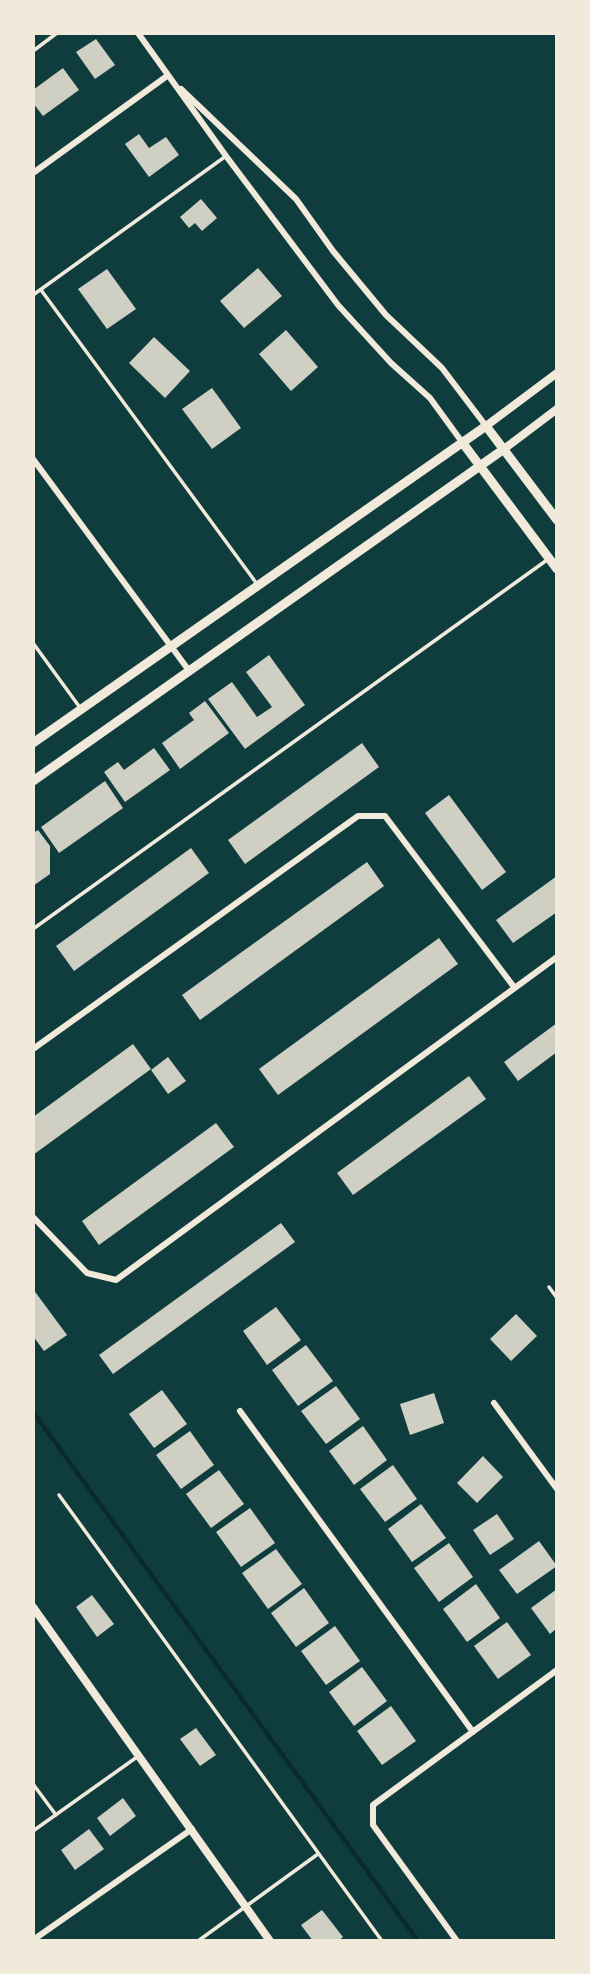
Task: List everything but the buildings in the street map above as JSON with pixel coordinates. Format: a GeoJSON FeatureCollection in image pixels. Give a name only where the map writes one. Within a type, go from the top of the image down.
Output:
{"type":"FeatureCollection","features":[{"type":"Feature","properties":{"kind":"main road"},"geometry":{"type":"LineString","coordinates":[[33,743],[486,426],[557,520]]}},
{"type":"Feature","properties":{"kind":"main road"},"geometry":{"type":"LineString","coordinates":[[462,442],[557,569]]}},
{"type":"Feature","properties":{"kind":"main road"},"geometry":{"type":"LineString","coordinates":[[33,781],[504,449]]}},
{"type":"Feature","properties":{"kind":"street"},"geometry":{"type":"LineString","coordinates":[[138,33],[167,76],[338,305],[391,363],[430,398],[462,442]]}},
{"type":"Feature","properties":{"kind":"street"},"geometry":{"type":"LineString","coordinates":[[33,173],[167,76]]}},
{"type":"Feature","properties":{"kind":"street"},"geometry":{"type":"LineString","coordinates":[[167,76],[296,199],[386,315],[442,368],[486,426],[557,373]]}},
{"type":"Feature","properties":{"kind":"street"},"geometry":{"type":"LineString","coordinates":[[504,449],[557,410]]}},
{"type":"Feature","properties":{"kind":"street"},"geometry":{"type":"LineString","coordinates":[[33,459],[190,671]]}},
{"type":"Feature","properties":{"kind":"street"},"geometry":{"type":"LineString","coordinates":[[33,1049],[358,816],[385,816],[514,987]]}},
{"type":"Feature","properties":{"kind":"street"},"geometry":{"type":"LineString","coordinates":[[33,1217],[87,1273],[116,1280],[557,957]]}},
{"type":"Feature","properties":{"kind":"street"},"geometry":{"type":"LineString","coordinates":[[494,1403],[557,1489]]}},
{"type":"Feature","properties":{"kind":"street"},"geometry":{"type":"LineString","coordinates":[[240,1411],[473,1732]]}},
{"type":"Feature","properties":{"kind":"street"},"geometry":{"type":"LineString","coordinates":[[33,1607],[270,1941]]}},
{"type":"Feature","properties":{"kind":"street"},"geometry":{"type":"LineString","coordinates":[[457,1941],[373,1825],[373,1805],[557,1670]]}},
{"type":"Feature","properties":{"kind":"street"},"geometry":{"type":"LineString","coordinates":[[33,1940],[192,1829]]}},
{"type":"Feature","properties":{"kind":"lane"},"geometry":{"type":"LineString","coordinates":[[33,51],[57,33]]}},
{"type":"Feature","properties":{"kind":"lane"},"geometry":{"type":"LineString","coordinates":[[33,295],[226,156]]}},
{"type":"Feature","properties":{"kind":"lane"},"geometry":{"type":"LineString","coordinates":[[41,290],[258,585]]}},
{"type":"Feature","properties":{"kind":"lane"},"geometry":{"type":"LineString","coordinates":[[33,929],[549,558]]}},
{"type":"Feature","properties":{"kind":"lane"},"geometry":{"type":"LineString","coordinates":[[33,643],[82,710]]}},
{"type":"Feature","properties":{"kind":"lane"},"geometry":{"type":"LineString","coordinates":[[549,1287],[557,1298]]}},
{"type":"Feature","properties":{"kind":"lane"},"geometry":{"type":"LineString","coordinates":[[59,1495],[383,1941]]}},
{"type":"Feature","properties":{"kind":"lane"},"geometry":{"type":"LineString","coordinates":[[33,1831],[139,1755]]}},
{"type":"Feature","properties":{"kind":"lane"},"geometry":{"type":"LineString","coordinates":[[33,1784],[56,1815]]}},
{"type":"Feature","properties":{"kind":"lane"},"geometry":{"type":"LineString","coordinates":[[198,1941],[319,1854]]}},
{"type":"Feature","properties":{"kind":"waterway"},"geometry":{"type":"LineString","coordinates":[[33,1412],[418,1941]]}}]}
